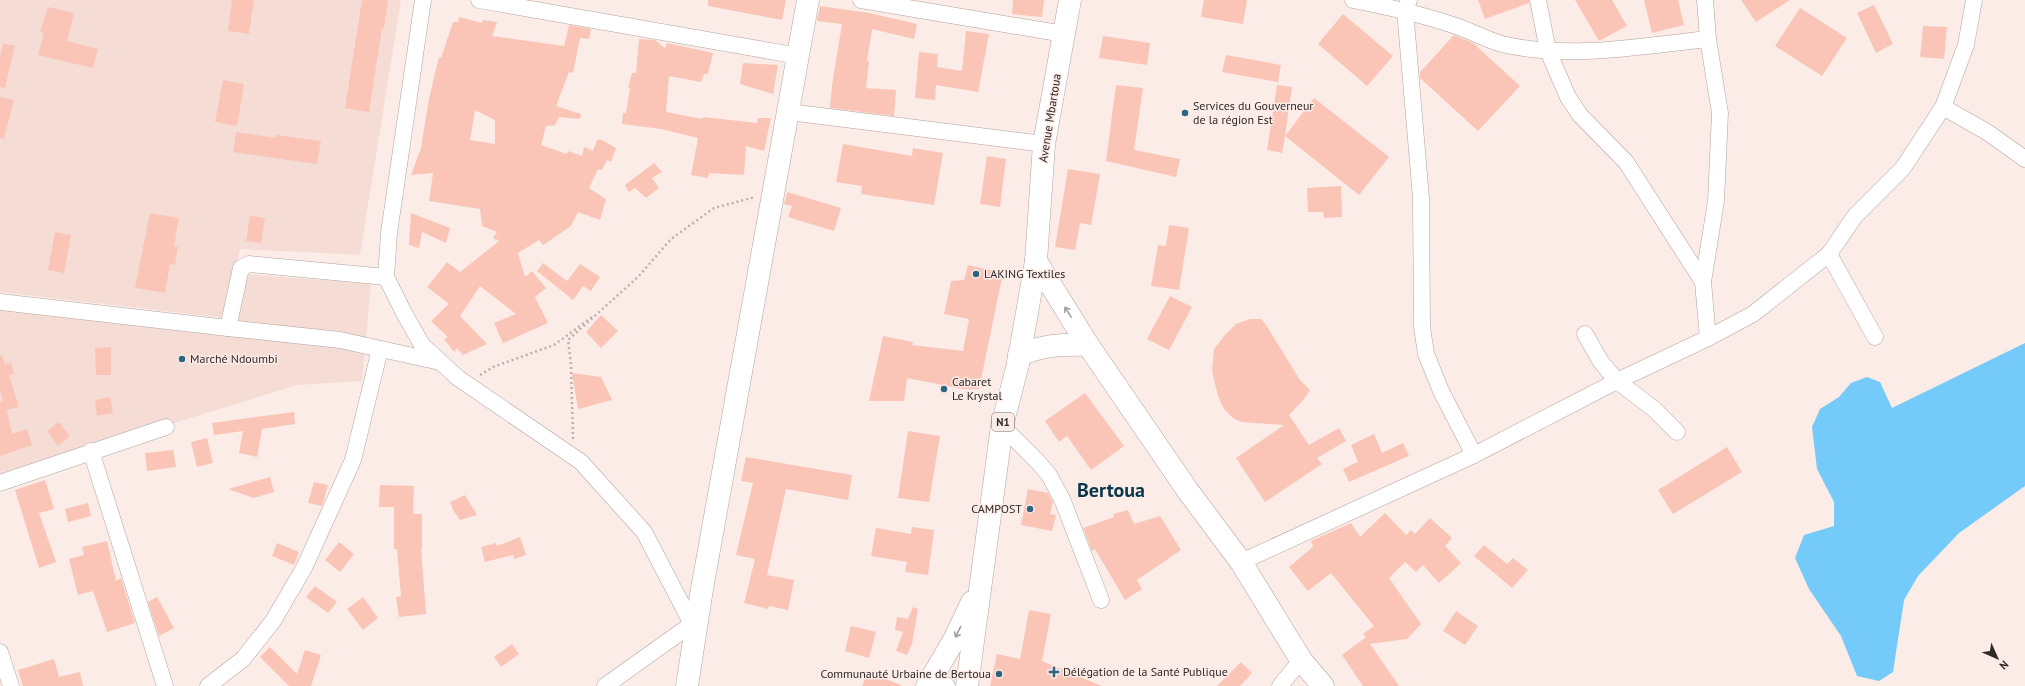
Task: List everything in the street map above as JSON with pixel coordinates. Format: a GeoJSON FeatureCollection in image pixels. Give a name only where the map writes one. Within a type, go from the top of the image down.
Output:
{"type":"FeatureCollection","features":[{"type":"Feature","properties":{"kind":"main road"},"geometry":{"type":"LineString","coordinates":[[687,686],[695,623],[789,112],[808,0]]}},
{"type":"Feature","properties":{"kind":"main road","name":"Avenue Mbartoua"},"geometry":{"type":"LineString","coordinates":[[1036,261],[1044,144],[1070,0]]}},
{"type":"Feature","properties":{"kind":"main road"},"geometry":{"type":"LineString","coordinates":[[1036,261],[1088,345],[1188,491],[1241,562],[1301,660],[1323,686]]}},
{"type":"Feature","properties":{"kind":"main road","name":"N1"},"geometry":{"type":"LineString","coordinates":[[967,686],[1002,426],[1018,364],[1036,261]]}},
{"type":"Feature","properties":{"kind":"main road"},"geometry":{"type":"LineString","coordinates":[[1018,364],[1019,355],[1038,348],[1059,344],[1088,345]]}},
{"type":"Feature","properties":{"kind":"main road","name":"N1"},"geometry":{"type":"LineString","coordinates":[[936,683],[980,584]]}},
{"type":"Feature","properties":{"kind":"street"},"geometry":{"type":"LineString","coordinates":[[423,0],[389,233],[386,277],[422,345],[466,384],[581,462],[644,532],[695,623],[605,686]]}},
{"type":"Feature","properties":{"kind":"street"},"geometry":{"type":"LineString","coordinates":[[479,0],[799,56]]}},
{"type":"Feature","properties":{"kind":"street"},"geometry":{"type":"LineString","coordinates":[[861,0],[1064,34]]}},
{"type":"Feature","properties":{"kind":"street"},"geometry":{"type":"LineString","coordinates":[[1353,0],[1407,5],[1501,44],[1548,51],[1583,52],[1708,39]]}},
{"type":"Feature","properties":{"kind":"street"},"geometry":{"type":"LineString","coordinates":[[1538,0],[1548,51],[1568,97],[1580,114],[1626,162],[1703,282]]}},
{"type":"Feature","properties":{"kind":"street"},"geometry":{"type":"LineString","coordinates":[[1705,0],[1708,39],[1720,113],[1716,201],[1703,282],[1708,338]]}},
{"type":"Feature","properties":{"kind":"street"},"geometry":{"type":"LineString","coordinates":[[1241,562],[1474,455],[1617,381],[1708,338],[1753,314],[1829,254],[1855,216],[1903,168],[1943,107],[1966,46],[1974,0]]}},
{"type":"Feature","properties":{"kind":"street"},"geometry":{"type":"LineString","coordinates":[[1407,5],[1421,198],[1422,327],[1426,354],[1441,391],[1474,455]]}},
{"type":"Feature","properties":{"kind":"street"},"geometry":{"type":"LineString","coordinates":[[1943,107],[1987,132],[2025,159]]}},
{"type":"Feature","properties":{"kind":"street"},"geometry":{"type":"LineString","coordinates":[[789,112],[1044,144]]}},
{"type":"Feature","properties":{"kind":"street"},"geometry":{"type":"LineString","coordinates":[[1829,254],[1875,337]]}},
{"type":"Feature","properties":{"kind":"street"},"geometry":{"type":"LineString","coordinates":[[228,328],[242,268],[248,264],[386,277]]}},
{"type":"Feature","properties":{"kind":"street"},"geometry":{"type":"LineString","coordinates":[[0,302],[340,340],[440,362]]}},
{"type":"Feature","properties":{"kind":"street"},"geometry":{"type":"LineString","coordinates":[[1585,334],[1601,362],[1617,381],[1654,410],[1677,432]]}},
{"type":"Feature","properties":{"kind":"street"},"geometry":{"type":"LineString","coordinates":[[208,686],[243,659],[273,621],[304,568],[353,460],[380,349]]}},
{"type":"Feature","properties":{"kind":"street"},"geometry":{"type":"LineString","coordinates":[[1002,426],[1049,475],[1062,498],[1101,600]]}},
{"type":"Feature","properties":{"kind":"street"},"geometry":{"type":"LineString","coordinates":[[0,482],[166,427]]}},
{"type":"Feature","properties":{"kind":"street"},"geometry":{"type":"LineString","coordinates":[[91,451],[165,686]]}},
{"type":"Feature","properties":{"kind":"street"},"geometry":{"type":"LineString","coordinates":[[0,652],[11,686]]}},
{"type":"Feature","properties":{"kind":"street"},"geometry":{"type":"LineString","coordinates":[[1280,686],[1301,660]]}},
{"type":"Feature","properties":{"kind":"path"},"geometry":{"type":"LineString","coordinates":[[574,457],[571,364],[568,340],[638,277],[672,239],[714,208],[774,192]]}},
{"type":"Feature","properties":{"kind":"path"},"geometry":{"type":"LineString","coordinates":[[466,384],[493,367],[554,345],[608,305]]}},
{"type":"Feature","properties":{"kind":"shaded area"},"geometry":{"type":"Polygon","coordinates":[[[0,0],[401,0],[360,255],[240,249],[225,318],[0,292],[0,0]]]}},
{"type":"Feature","properties":{"kind":"shaded area","name":"Marché Ndoumbi"},"geometry":{"type":"Polygon","coordinates":[[[245,274],[371,284],[362,381],[297,385],[0,477],[0,310],[232,337],[245,274]]]}},
{"type":"Feature","properties":{"kind":"water"},"geometry":{"type":"Polygon","coordinates":[[[2025,343],[2025,486],[1959,533],[1918,576],[1904,600],[1893,672],[1879,681],[1857,676],[1841,636],[1809,589],[1795,558],[1804,535],[1834,526],[1834,502],[1817,469],[1812,427],[1820,409],[1839,397],[1851,383],[1867,377],[1880,382],[1892,408],[2025,343]]]}},
{"type":"Feature","properties":{"kind":"building"},"geometry":{"type":"Polygon","coordinates":[[[232,0],[254,0],[249,34],[228,31],[232,0]]]}},
{"type":"Feature","properties":{"kind":"building"},"geometry":{"type":"Polygon","coordinates":[[[362,0],[388,0],[384,28],[382,28],[369,112],[345,108],[362,0]]]}},
{"type":"Feature","properties":{"kind":"building"},"geometry":{"type":"Polygon","coordinates":[[[708,0],[786,0],[782,20],[708,6],[708,0]]]}},
{"type":"Feature","properties":{"kind":"building"},"geometry":{"type":"Polygon","coordinates":[[[1013,0],[1044,0],[1042,17],[1012,14],[1013,0]]]}},
{"type":"Feature","properties":{"kind":"building"},"geometry":{"type":"Polygon","coordinates":[[[1204,0],[1247,0],[1243,24],[1201,17],[1204,0]]]}},
{"type":"Feature","properties":{"kind":"building"},"geometry":{"type":"Polygon","coordinates":[[[1478,0],[1529,0],[1529,3],[1485,19],[1478,0]]]}},
{"type":"Feature","properties":{"kind":"building"},"geometry":{"type":"Polygon","coordinates":[[[1575,0],[1612,0],[1627,26],[1599,41],[1575,0]]]}},
{"type":"Feature","properties":{"kind":"building"},"geometry":{"type":"Polygon","coordinates":[[[1644,0],[1678,0],[1684,25],[1652,33],[1644,0]]]}},
{"type":"Feature","properties":{"kind":"building"},"geometry":{"type":"Polygon","coordinates":[[[1741,0],[1790,0],[1756,22],[1741,0]]]}},
{"type":"Feature","properties":{"kind":"building"},"geometry":{"type":"Polygon","coordinates":[[[1874,5],[1893,44],[1876,53],[1857,13],[1874,5]]]}},
{"type":"Feature","properties":{"kind":"building"},"geometry":{"type":"Polygon","coordinates":[[[820,6],[869,13],[917,24],[914,39],[872,29],[867,61],[869,61],[866,88],[896,90],[894,116],[830,108],[832,85],[842,24],[817,21],[820,6]]]}},
{"type":"Feature","properties":{"kind":"building"},"geometry":{"type":"Polygon","coordinates":[[[48,7],[74,13],[67,41],[98,49],[93,68],[38,55],[44,33],[40,32],[48,7]]]}},
{"type":"Feature","properties":{"kind":"building"},"geometry":{"type":"Polygon","coordinates":[[[1800,8],[1847,38],[1822,76],[1775,46],[1800,8]]]}},
{"type":"Feature","properties":{"kind":"building"},"geometry":{"type":"Polygon","coordinates":[[[1343,14],[1393,56],[1367,86],[1318,44],[1343,14]]]}},
{"type":"Feature","properties":{"kind":"building"},"geometry":{"type":"Polygon","coordinates":[[[459,17],[482,23],[483,20],[497,22],[492,36],[564,46],[569,25],[591,29],[589,39],[580,38],[573,73],[569,72],[556,106],[581,114],[580,119],[559,117],[555,125],[546,126],[541,145],[567,154],[568,151],[582,156],[584,147],[593,151],[597,140],[602,140],[616,148],[611,162],[607,160],[602,170],[598,169],[589,188],[606,199],[600,220],[578,212],[571,226],[543,245],[539,240],[518,253],[525,277],[532,271],[546,288],[535,297],[548,323],[503,343],[494,323],[516,314],[480,286],[460,316],[487,344],[463,355],[457,348],[454,352],[444,339],[448,337],[431,321],[449,304],[427,287],[447,262],[460,272],[499,241],[493,238],[497,232],[482,226],[480,209],[429,201],[433,173],[411,175],[421,148],[429,98],[439,57],[441,58],[453,22],[458,22],[459,17]],[[475,110],[470,140],[495,144],[495,120],[475,110]]]}},
{"type":"Feature","properties":{"kind":"building"},"geometry":{"type":"Polygon","coordinates":[[[1923,26],[1947,27],[1944,59],[1920,57],[1923,26]]]}},
{"type":"Feature","properties":{"kind":"building"},"geometry":{"type":"Polygon","coordinates":[[[966,31],[989,34],[978,92],[936,85],[935,100],[915,98],[919,52],[938,54],[937,67],[962,71],[966,31]]]}},
{"type":"Feature","properties":{"kind":"building"},"geometry":{"type":"Polygon","coordinates":[[[1454,35],[1473,43],[1520,86],[1478,131],[1420,78],[1420,72],[1454,35]]]}},
{"type":"Feature","properties":{"kind":"building"},"geometry":{"type":"Polygon","coordinates":[[[1103,36],[1150,43],[1147,65],[1099,58],[1103,36]]]}},
{"type":"Feature","properties":{"kind":"building"},"geometry":{"type":"Polygon","coordinates":[[[639,39],[655,40],[665,48],[667,43],[713,53],[708,74],[704,74],[701,82],[669,76],[666,112],[702,119],[703,117],[757,123],[758,118],[771,118],[764,151],[746,146],[744,175],[709,173],[708,178],[691,175],[698,138],[661,129],[622,124],[623,113],[626,113],[630,88],[628,88],[632,73],[636,73],[639,39]]]}},
{"type":"Feature","properties":{"kind":"building"},"geometry":{"type":"Polygon","coordinates":[[[3,43],[15,46],[5,88],[0,87],[0,57],[3,43]]]}},
{"type":"Feature","properties":{"kind":"building"},"geometry":{"type":"Polygon","coordinates":[[[1226,55],[1281,65],[1278,82],[1222,72],[1226,55]]]}},
{"type":"Feature","properties":{"kind":"building"},"geometry":{"type":"Polygon","coordinates":[[[743,63],[778,65],[773,94],[740,84],[743,63]]]}},
{"type":"Feature","properties":{"kind":"building"},"geometry":{"type":"Polygon","coordinates":[[[223,80],[244,84],[237,126],[215,122],[223,80]]]}},
{"type":"Feature","properties":{"kind":"building"},"geometry":{"type":"Polygon","coordinates":[[[1116,85],[1143,88],[1134,150],[1180,159],[1176,177],[1106,161],[1116,85]]]}},
{"type":"Feature","properties":{"kind":"building"},"geometry":{"type":"Polygon","coordinates":[[[1277,85],[1292,87],[1282,153],[1267,150],[1277,85]]]}},
{"type":"Feature","properties":{"kind":"building"},"geometry":{"type":"Polygon","coordinates":[[[0,97],[14,100],[4,139],[0,138],[0,97]]]}},
{"type":"Feature","properties":{"kind":"building"},"geometry":{"type":"Polygon","coordinates":[[[1314,98],[1389,157],[1359,195],[1285,136],[1314,98]]]}},
{"type":"Feature","properties":{"kind":"building"},"geometry":{"type":"Polygon","coordinates":[[[236,132],[276,138],[276,135],[321,141],[317,164],[233,152],[236,132]]]}},
{"type":"Feature","properties":{"kind":"building"},"geometry":{"type":"Polygon","coordinates":[[[843,144],[912,156],[913,148],[943,153],[934,205],[861,194],[862,186],[836,182],[843,144]]]}},
{"type":"Feature","properties":{"kind":"building"},"geometry":{"type":"Polygon","coordinates":[[[987,156],[1006,159],[1000,207],[980,204],[987,156]]]}},
{"type":"Feature","properties":{"kind":"building"},"geometry":{"type":"Polygon","coordinates":[[[654,163],[662,172],[652,178],[659,188],[646,198],[635,188],[629,192],[625,185],[654,163]]]}},
{"type":"Feature","properties":{"kind":"building"},"geometry":{"type":"Polygon","coordinates":[[[1068,169],[1100,174],[1091,225],[1080,223],[1075,250],[1055,247],[1068,169]]]}},
{"type":"Feature","properties":{"kind":"building"},"geometry":{"type":"Polygon","coordinates":[[[1341,186],[1342,217],[1324,218],[1323,212],[1308,212],[1307,188],[1341,186]]]}},
{"type":"Feature","properties":{"kind":"building"},"geometry":{"type":"Polygon","coordinates":[[[787,192],[841,208],[834,231],[788,217],[792,206],[784,204],[787,192]]]}},
{"type":"Feature","properties":{"kind":"building"},"geometry":{"type":"Polygon","coordinates":[[[150,213],[179,218],[174,246],[178,247],[175,265],[170,264],[165,293],[135,288],[150,213]]]}},
{"type":"Feature","properties":{"kind":"building"},"geometry":{"type":"Polygon","coordinates":[[[411,213],[450,228],[446,243],[422,232],[419,248],[409,245],[411,213]]]}},
{"type":"Feature","properties":{"kind":"building"},"geometry":{"type":"Polygon","coordinates":[[[250,216],[265,218],[261,243],[246,241],[250,216]]]}},
{"type":"Feature","properties":{"kind":"building"},"geometry":{"type":"Polygon","coordinates":[[[1169,225],[1189,228],[1179,290],[1151,286],[1158,245],[1166,246],[1169,225]]]}},
{"type":"Feature","properties":{"kind":"building"},"geometry":{"type":"Polygon","coordinates":[[[55,232],[71,235],[64,273],[48,270],[55,232]]]}},
{"type":"Feature","properties":{"kind":"building"},"geometry":{"type":"Polygon","coordinates":[[[543,263],[567,281],[580,264],[600,277],[591,291],[583,286],[573,300],[537,271],[543,263]]]}},
{"type":"Feature","properties":{"kind":"building"},"geometry":{"type":"Polygon","coordinates":[[[968,265],[1003,273],[979,389],[963,389],[907,378],[904,401],[869,401],[883,336],[913,342],[912,345],[963,351],[969,319],[944,314],[951,281],[964,280],[968,265]]]}},
{"type":"Feature","properties":{"kind":"building"},"geometry":{"type":"Polygon","coordinates":[[[1170,296],[1192,307],[1169,350],[1147,339],[1170,296]]]}},
{"type":"Feature","properties":{"kind":"building"},"geometry":{"type":"Polygon","coordinates":[[[601,315],[618,331],[601,348],[586,332],[601,315]]]}},
{"type":"Feature","properties":{"kind":"building"},"geometry":{"type":"Polygon","coordinates":[[[1250,319],[1261,319],[1300,380],[1310,390],[1289,415],[1309,445],[1339,428],[1346,441],[1317,458],[1322,464],[1265,502],[1236,458],[1284,425],[1241,422],[1233,418],[1224,409],[1218,396],[1212,371],[1214,349],[1236,324],[1250,319]]]}},
{"type":"Feature","properties":{"kind":"building"},"geometry":{"type":"Polygon","coordinates":[[[111,347],[111,375],[96,375],[95,348],[111,347]]]}},
{"type":"Feature","properties":{"kind":"building"},"geometry":{"type":"Polygon","coordinates":[[[2,355],[5,364],[11,363],[14,374],[9,375],[19,407],[7,410],[12,434],[27,429],[32,445],[0,456],[0,402],[3,401],[0,390],[0,356],[2,355]]]}},
{"type":"Feature","properties":{"kind":"building"},"geometry":{"type":"Polygon","coordinates":[[[572,373],[601,377],[612,400],[578,409],[572,373]]]}},
{"type":"Feature","properties":{"kind":"building"},"geometry":{"type":"Polygon","coordinates":[[[1085,393],[1124,446],[1091,470],[1067,436],[1059,442],[1045,421],[1085,393]]]}},
{"type":"Feature","properties":{"kind":"building"},"geometry":{"type":"Polygon","coordinates":[[[110,397],[113,413],[97,416],[95,400],[110,397]]]}},
{"type":"Feature","properties":{"kind":"building"},"geometry":{"type":"Polygon","coordinates":[[[294,412],[295,424],[262,429],[257,457],[239,453],[243,431],[214,435],[212,423],[294,412]]]}},
{"type":"Feature","properties":{"kind":"building"},"geometry":{"type":"Polygon","coordinates":[[[59,422],[70,436],[58,446],[47,431],[59,422]]]}},
{"type":"Feature","properties":{"kind":"building"},"geometry":{"type":"Polygon","coordinates":[[[908,431],[940,436],[929,502],[898,498],[908,431]]]}},
{"type":"Feature","properties":{"kind":"building"},"geometry":{"type":"Polygon","coordinates":[[[1374,434],[1382,453],[1403,443],[1409,456],[1349,482],[1343,469],[1358,462],[1351,445],[1374,434]]]}},
{"type":"Feature","properties":{"kind":"building"},"geometry":{"type":"Polygon","coordinates":[[[207,438],[213,463],[197,467],[191,442],[207,438]]]}},
{"type":"Feature","properties":{"kind":"building"},"geometry":{"type":"Polygon","coordinates":[[[1727,447],[1742,472],[1673,514],[1658,490],[1727,447]]]}},
{"type":"Feature","properties":{"kind":"building"},"geometry":{"type":"Polygon","coordinates":[[[173,450],[176,467],[147,471],[145,453],[173,450]]]}},
{"type":"Feature","properties":{"kind":"building"},"geometry":{"type":"Polygon","coordinates":[[[746,457],[852,475],[848,500],[786,489],[767,575],[794,580],[788,610],[769,606],[768,609],[744,603],[755,559],[736,555],[753,483],[741,481],[746,457]]]}},
{"type":"Feature","properties":{"kind":"building"},"geometry":{"type":"Polygon","coordinates":[[[270,477],[274,492],[254,498],[228,489],[270,477]]]}},
{"type":"Feature","properties":{"kind":"building"},"geometry":{"type":"Polygon","coordinates":[[[45,480],[54,509],[39,513],[56,562],[39,568],[15,490],[45,480]]]}},
{"type":"Feature","properties":{"kind":"building"},"geometry":{"type":"Polygon","coordinates":[[[314,482],[328,485],[322,506],[308,503],[314,482]]]}},
{"type":"Feature","properties":{"kind":"building"},"geometry":{"type":"Polygon","coordinates":[[[380,485],[414,486],[413,514],[422,514],[421,548],[426,614],[399,617],[396,597],[401,596],[397,549],[394,549],[394,507],[379,507],[380,485]]]}},
{"type":"Feature","properties":{"kind":"building"},"geometry":{"type":"Polygon","coordinates":[[[1028,489],[1048,493],[1053,502],[1050,514],[1056,515],[1052,531],[1021,525],[1028,489]]]}},
{"type":"Feature","properties":{"kind":"building"},"geometry":{"type":"Polygon","coordinates":[[[465,495],[477,515],[460,520],[453,510],[450,502],[465,495]]]}},
{"type":"Feature","properties":{"kind":"building"},"geometry":{"type":"Polygon","coordinates":[[[88,503],[91,516],[68,522],[65,509],[88,503]]]}},
{"type":"Feature","properties":{"kind":"building"},"geometry":{"type":"Polygon","coordinates":[[[1128,510],[1134,524],[1160,516],[1181,550],[1137,580],[1142,589],[1125,600],[1095,549],[1092,551],[1083,528],[1114,517],[1113,514],[1128,510]]]}},
{"type":"Feature","properties":{"kind":"building"},"geometry":{"type":"Polygon","coordinates":[[[1385,513],[1406,535],[1411,530],[1415,534],[1430,518],[1452,538],[1445,546],[1461,563],[1439,583],[1423,565],[1416,572],[1405,562],[1389,578],[1421,624],[1407,639],[1370,644],[1399,686],[1363,686],[1342,655],[1366,637],[1363,634],[1374,626],[1331,573],[1308,591],[1289,567],[1313,547],[1311,541],[1351,523],[1360,537],[1385,513]]]}},
{"type":"Feature","properties":{"kind":"building"},"geometry":{"type":"Polygon","coordinates":[[[912,527],[934,530],[928,575],[905,572],[907,562],[871,556],[876,528],[911,534],[912,527]]]}},
{"type":"Feature","properties":{"kind":"building"},"geometry":{"type":"Polygon","coordinates":[[[520,537],[526,555],[514,559],[513,555],[485,562],[481,547],[496,543],[497,546],[520,537]]]}},
{"type":"Feature","properties":{"kind":"building"},"geometry":{"type":"Polygon","coordinates":[[[107,541],[116,581],[121,578],[135,623],[107,632],[93,591],[78,595],[69,559],[84,555],[82,547],[107,541]]]}},
{"type":"Feature","properties":{"kind":"building"},"geometry":{"type":"Polygon","coordinates":[[[339,542],[354,554],[340,572],[325,560],[339,542]]]}},
{"type":"Feature","properties":{"kind":"building"},"geometry":{"type":"Polygon","coordinates":[[[277,543],[299,552],[294,565],[272,556],[277,543]]]}},
{"type":"Feature","properties":{"kind":"building"},"geometry":{"type":"Polygon","coordinates":[[[1484,545],[1507,564],[1513,558],[1528,570],[1512,588],[1474,556],[1484,545]]]}},
{"type":"Feature","properties":{"kind":"building"},"geometry":{"type":"Polygon","coordinates":[[[315,586],[337,602],[328,613],[306,597],[315,586]]]}},
{"type":"Feature","properties":{"kind":"building"},"geometry":{"type":"Polygon","coordinates":[[[157,597],[174,628],[159,636],[148,602],[157,597]]]}},
{"type":"Feature","properties":{"kind":"building"},"geometry":{"type":"Polygon","coordinates":[[[363,597],[378,618],[363,630],[347,609],[363,597]]]}},
{"type":"Feature","properties":{"kind":"building"},"geometry":{"type":"Polygon","coordinates":[[[913,607],[918,609],[912,644],[907,655],[896,651],[903,632],[895,630],[897,617],[908,619],[913,607]]]}},
{"type":"Feature","properties":{"kind":"building"},"geometry":{"type":"Polygon","coordinates":[[[1029,610],[1051,614],[1042,661],[1102,686],[990,686],[997,654],[1020,659],[1029,610]]]}},
{"type":"Feature","properties":{"kind":"building"},"geometry":{"type":"Polygon","coordinates":[[[1456,611],[1478,626],[1465,645],[1443,631],[1456,611]]]}},
{"type":"Feature","properties":{"kind":"building"},"geometry":{"type":"Polygon","coordinates":[[[851,626],[876,632],[869,658],[845,651],[851,626]]]}},
{"type":"Feature","properties":{"kind":"building"},"geometry":{"type":"Polygon","coordinates":[[[512,644],[519,654],[501,667],[494,657],[512,644]]]}},
{"type":"Feature","properties":{"kind":"building"},"geometry":{"type":"Polygon","coordinates":[[[270,647],[297,674],[305,650],[321,655],[311,686],[289,686],[260,657],[270,647]]]}},
{"type":"Feature","properties":{"kind":"building"},"geometry":{"type":"Polygon","coordinates":[[[54,659],[59,677],[80,672],[83,686],[23,686],[18,670],[54,659]]]}},
{"type":"Feature","properties":{"kind":"building"},"geometry":{"type":"Polygon","coordinates":[[[1241,662],[1252,673],[1240,686],[1217,686],[1241,662]]]}},
{"type":"Feature","properties":{"kind":"building"},"geometry":{"type":"Polygon","coordinates":[[[868,672],[901,685],[901,686],[862,686],[868,672]]]}},
{"type":"Feature","properties":{"kind":"place","name":"Services du Gouverneur de la région Est"},"geometry":{"type":"Point","coordinates":[1185,113]}},
{"type":"Feature","properties":{"kind":"place","name":"LAKING Textiles"},"geometry":{"type":"Point","coordinates":[976,274]}},
{"type":"Feature","properties":{"kind":"place","name":"Marché Ndoumbi"},"geometry":{"type":"Point","coordinates":[182,359]}},
{"type":"Feature","properties":{"kind":"place","name":"Cabaret Le Krystal"},"geometry":{"type":"Point","coordinates":[944,389]}},
{"type":"Feature","properties":{"kind":"place","name":"CAMPOST"},"geometry":{"type":"Point","coordinates":[1030,509]}},
{"type":"Feature","properties":{"kind":"place","name":"Délégation de la Santé Publique"},"geometry":{"type":"Point","coordinates":[1054,672]}},
{"type":"Feature","properties":{"kind":"place","name":"Communauté Urbaine de Bertoua"},"geometry":{"type":"Point","coordinates":[999,674]}},
{"type":"Feature","properties":{"kind":"district","name":"Bertoua"},"geometry":{"type":"Point","coordinates":[1111,490]}}]}
